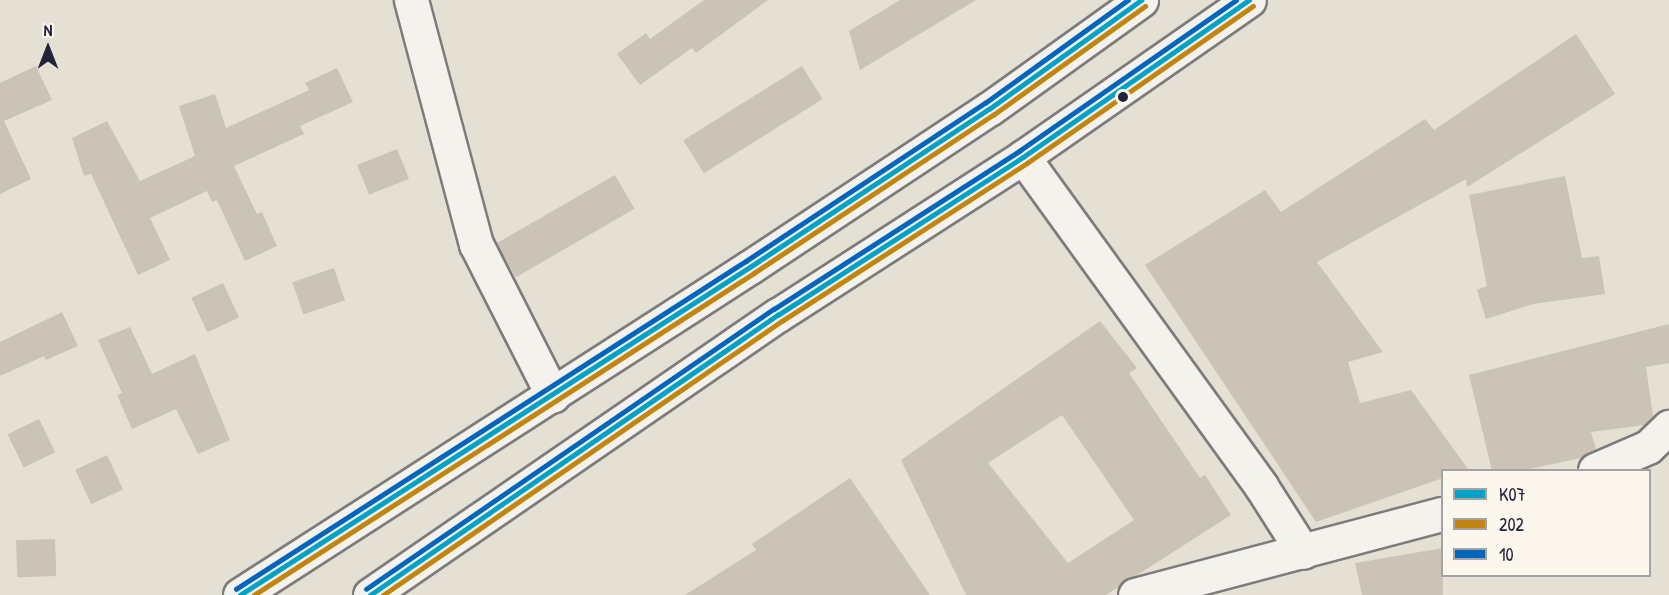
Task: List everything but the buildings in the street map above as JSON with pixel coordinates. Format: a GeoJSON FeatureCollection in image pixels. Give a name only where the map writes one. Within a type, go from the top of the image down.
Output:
{"type":"FeatureCollection","features":[{"type":"Feature","properties":{"kind":"main road"},"geometry":{"type":"LineString","coordinates":[[411,0],[476,244],[553,396]]}},
{"type":"Feature","properties":{"kind":"main road"},"geometry":{"type":"LineString","coordinates":[[240,595],[553,396],[989,109],[1141,0]]}},
{"type":"Feature","properties":{"kind":"main road"},"geometry":{"type":"LineString","coordinates":[[370,595],[778,315],[1023,156],[1249,0]]}},
{"type":"Feature","properties":{"kind":"main road"},"geometry":{"type":"LineString","coordinates":[[1023,156],[1261,486],[1303,552]]}},
{"type":"Feature","properties":{"kind":"main road"},"geometry":{"type":"LineString","coordinates":[[1599,469],[1648,447],[1669,427]]}},
{"type":"Feature","properties":{"kind":"main road"},"geometry":{"type":"LineString","coordinates":[[1135,595],[1192,588],[1303,552],[1441,515]]}},
{"type":"Feature","properties":{"kind":"transit line","name":"10"},"geometry":{"type":"LineString","coordinates":[[236,589],[746,261],[985,103],[1128,0]]}},
{"type":"Feature","properties":{"kind":"transit line","name":"K07"},"geometry":{"type":"LineString","coordinates":[[240,595],[750,267],[989,109],[1141,0]]}},
{"type":"Feature","properties":{"kind":"transit line","name":"10"},"geometry":{"type":"LineString","coordinates":[[366,589],[774,309],[1019,151],[1236,0]]}},
{"type":"Feature","properties":{"kind":"transit line","name":"K07"},"geometry":{"type":"LineString","coordinates":[[370,595],[778,315],[1023,157],[1249,0]]}},
{"type":"Feature","properties":{"kind":"transit line","name":"202"},"geometry":{"type":"LineString","coordinates":[[254,595],[754,273],[993,115],[1145,6]]}},
{"type":"Feature","properties":{"kind":"transit line","name":"202"},"geometry":{"type":"LineString","coordinates":[[383,595],[782,321],[1027,163],[1253,6]]}}]}
